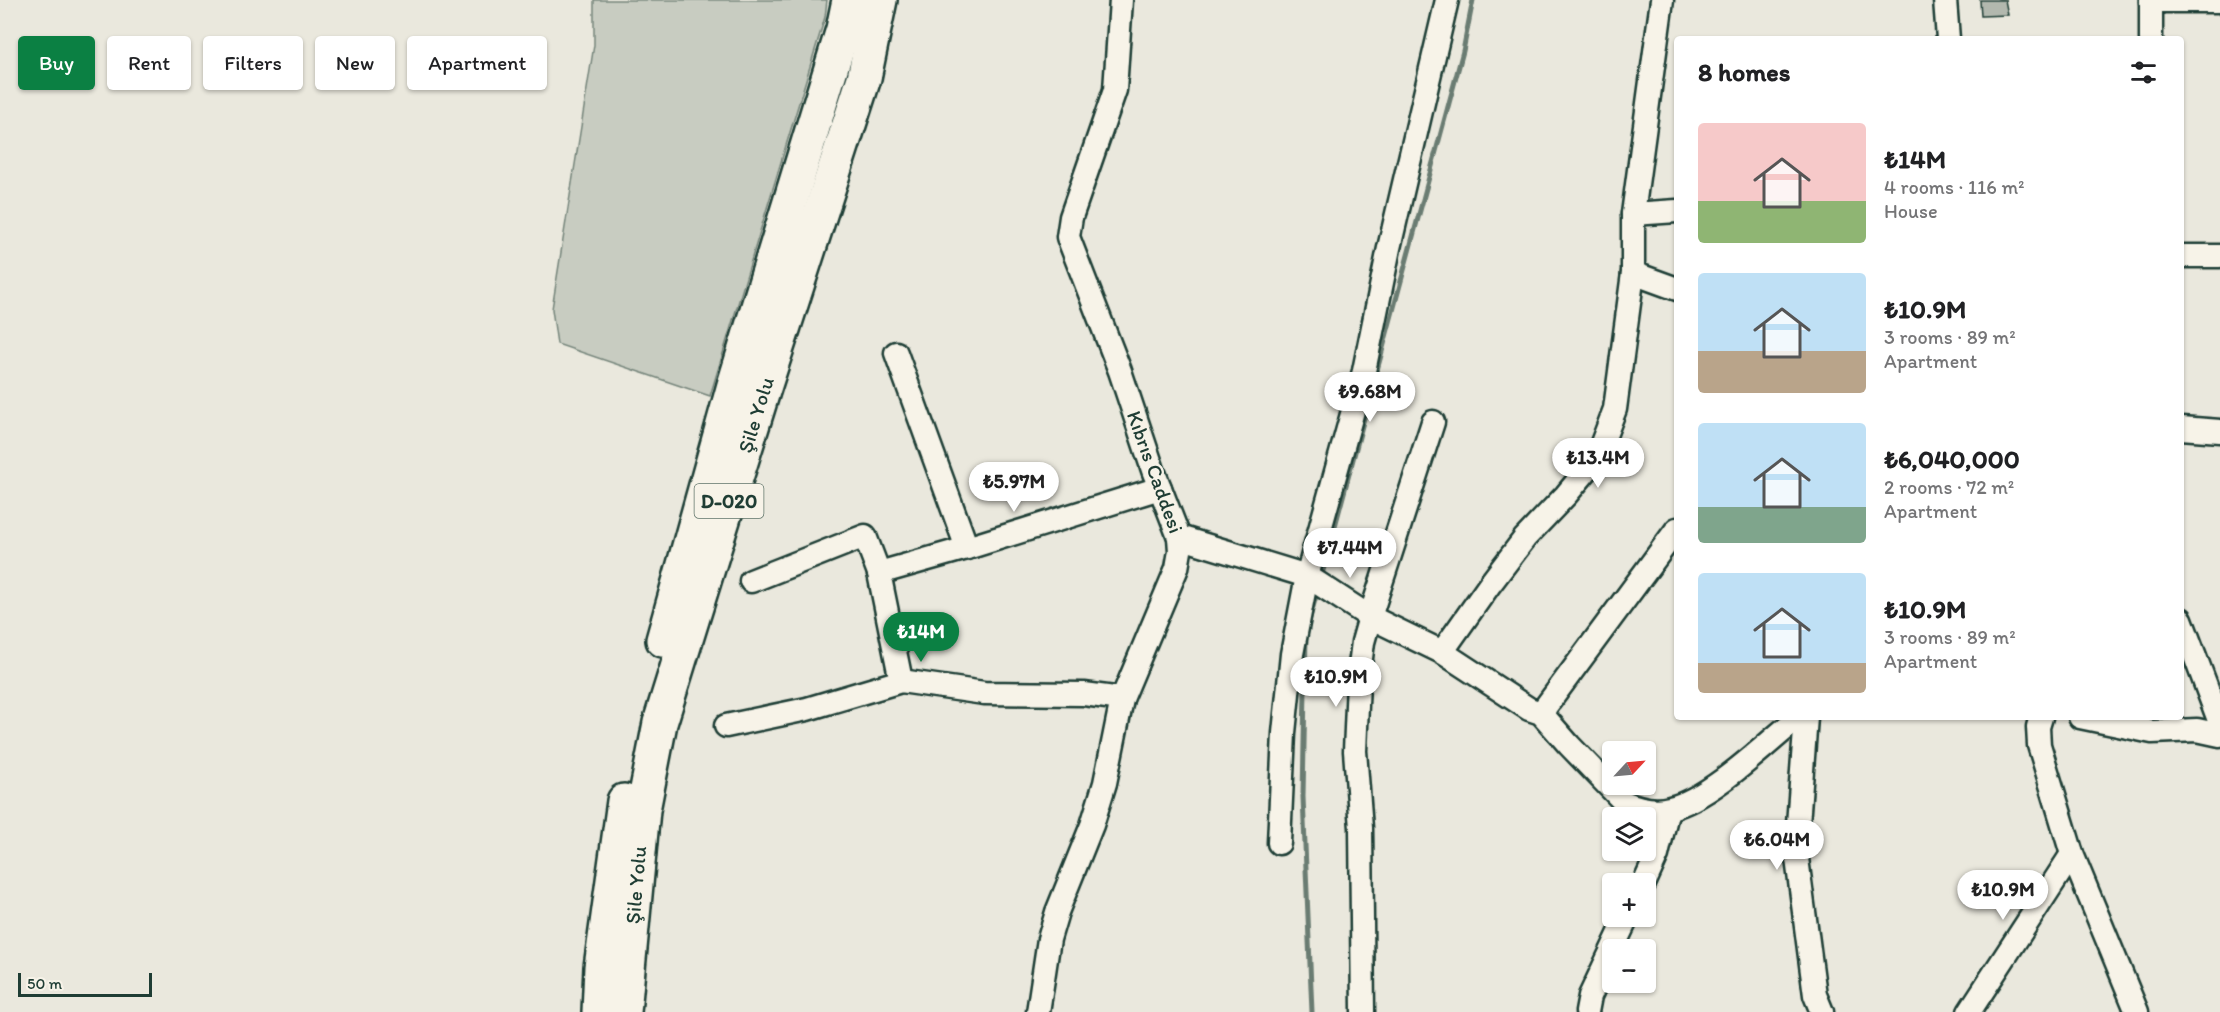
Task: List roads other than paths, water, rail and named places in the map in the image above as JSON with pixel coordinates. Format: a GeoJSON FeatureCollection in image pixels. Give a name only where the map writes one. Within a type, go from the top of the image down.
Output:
{"type":"FeatureCollection","features":[{"type":"Feature","properties":{"kind":"highway","name":"Şile Yolu"},"geometry":{"type":"LineString","coordinates":[[599,1012],[601,967],[617,840],[632,752],[734,385],[843,29],[849,0]]}},
{"type":"Feature","properties":{"kind":"highway","name":"Şile Yolu"},"geometry":{"type":"LineString","coordinates":[[624,1012],[643,810],[660,723],[763,391],[864,78],[880,0]]}},
{"type":"Feature","properties":{"kind":"street","name":"Kıbrıs Caddesi"},"geometry":{"type":"LineString","coordinates":[[1038,1012],[1049,939],[1057,912],[1092,825],[1105,783],[1122,699],[1178,568],[1180,551],[1179,537],[1120,372],[1068,237],[1071,217],[1115,90],[1121,0]]}},
{"type":"Feature","properties":{"kind":"street"},"geometry":{"type":"LineString","coordinates":[[1279,843],[1284,733],[1292,654],[1307,576],[1364,371],[1389,248],[1447,0]]}},
{"type":"Feature","properties":{"kind":"street"},"geometry":{"type":"LineString","coordinates":[[1442,652],[1525,538],[1596,459],[1615,409],[1633,273],[1633,214],[1662,0]]}},
{"type":"Feature","properties":{"kind":"street"},"geometry":{"type":"LineString","coordinates":[[1946,0],[1948,36]]}},
{"type":"Feature","properties":{"kind":"street"},"geometry":{"type":"LineString","coordinates":[[2151,36],[2151,1],[2220,1]]}},
{"type":"Feature","properties":{"kind":"street"},"geometry":{"type":"LineString","coordinates":[[1633,214],[1674,211]]}},
{"type":"Feature","properties":{"kind":"street"},"geometry":{"type":"LineString","coordinates":[[2184,256],[2220,256]]}},
{"type":"Feature","properties":{"kind":"street"},"geometry":{"type":"LineString","coordinates":[[1633,273],[1674,288]]}},
{"type":"Feature","properties":{"kind":"street"},"geometry":{"type":"LineString","coordinates":[[896,353],[967,548]]}},
{"type":"Feature","properties":{"kind":"street"},"geometry":{"type":"LineString","coordinates":[[1363,1012],[1361,828],[1355,751],[1358,682],[1363,642],[1370,617],[1433,422]]}},
{"type":"Feature","properties":{"kind":"street"},"geometry":{"type":"LineString","coordinates":[[2184,428],[2220,430]]}},
{"type":"Feature","properties":{"kind":"street"},"geometry":{"type":"LineString","coordinates":[[879,573],[1160,488]]}},
{"type":"Feature","properties":{"kind":"street"},"geometry":{"type":"LineString","coordinates":[[1541,713],[1674,533]]}},
{"type":"Feature","properties":{"kind":"street"},"geometry":{"type":"LineString","coordinates":[[751,581],[865,536],[879,573],[901,681]]}},
{"type":"Feature","properties":{"kind":"street"},"geometry":{"type":"LineString","coordinates":[[1179,537],[1307,576],[1370,617],[1442,652],[1529,709],[1541,713],[1624,802],[1644,809],[1668,809],[1684,804],[1712,788],[1795,720]]}},
{"type":"Feature","properties":{"kind":"street"},"geometry":{"type":"LineString","coordinates":[[2184,627],[2220,723]]}},
{"type":"Feature","properties":{"kind":"street"},"geometry":{"type":"LineString","coordinates":[[726,726],[807,709],[901,681],[984,693],[1084,694],[1122,699]]}},
{"type":"Feature","properties":{"kind":"street"},"geometry":{"type":"LineString","coordinates":[[1806,720],[1796,851],[1815,995],[1822,1012]]}},
{"type":"Feature","properties":{"kind":"street"},"geometry":{"type":"LineString","coordinates":[[2040,720],[2039,745],[2072,854],[2137,1012]]}},
{"type":"Feature","properties":{"kind":"street"},"geometry":{"type":"LineString","coordinates":[[2094,720],[2152,732],[2197,730],[2220,735]]}},
{"type":"Feature","properties":{"kind":"street"},"geometry":{"type":"LineString","coordinates":[[1649,873],[1657,855],[1668,809]]}},
{"type":"Feature","properties":{"kind":"street"},"geometry":{"type":"LineString","coordinates":[[1969,1012],[2072,854]]}},
{"type":"Feature","properties":{"kind":"street"},"geometry":{"type":"LineString","coordinates":[[1587,1012],[1590,996],[1623,927]]}},
{"type":"Feature","properties":{"kind":"waterway"},"geometry":{"type":"LineString","coordinates":[[1321,578],[1463,51],[1473,0]]}},
{"type":"Feature","properties":{"kind":"waterway"},"geometry":{"type":"LineString","coordinates":[[1309,621],[1318,589]]}},
{"type":"Feature","properties":{"kind":"waterway"},"geometry":{"type":"LineString","coordinates":[[1306,636],[1303,797],[1312,1012]]}}]}
